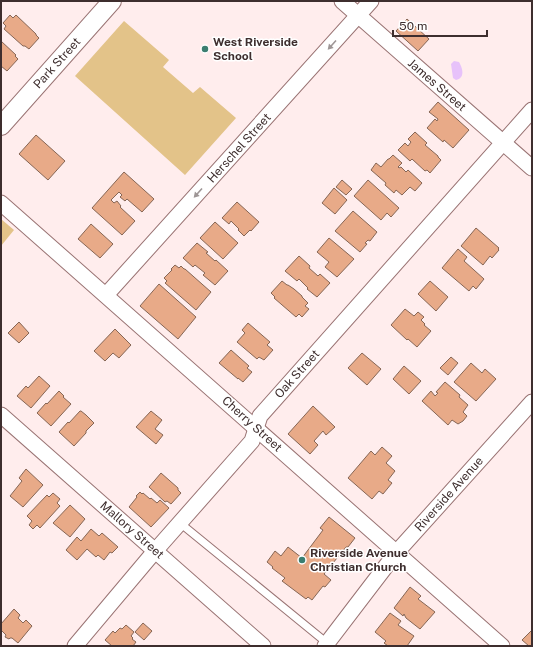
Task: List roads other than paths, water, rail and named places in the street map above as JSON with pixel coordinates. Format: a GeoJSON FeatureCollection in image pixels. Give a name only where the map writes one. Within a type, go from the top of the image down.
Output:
{"type":"FeatureCollection","features":[{"type":"Feature","properties":{"kind":"street","name":"Park Street"},"geometry":{"type":"LineString","coordinates":[[1,126],[112,1]]}},
{"type":"Feature","properties":{"kind":"street","name":"James Street"},"geometry":{"type":"LineString","coordinates":[[342,1],[532,168]]}},
{"type":"Feature","properties":{"kind":"street","name":"Herschel Street"},"geometry":{"type":"LineString","coordinates":[[106,295],[371,1]]}},
{"type":"Feature","properties":{"kind":"street","name":"Oak Street"},"geometry":{"type":"LineString","coordinates":[[75,646],[155,551],[252,441],[260,416],[532,110]]}},
{"type":"Feature","properties":{"kind":"street","name":"Cherry Street"},"geometry":{"type":"LineString","coordinates":[[1,203],[502,646]]}},
{"type":"Feature","properties":{"kind":"street","name":"Riverside Avenue"},"geometry":{"type":"LineString","coordinates":[[326,645],[396,553],[532,402]]}},
{"type":"Feature","properties":{"kind":"street","name":"Mallory Street"},"geometry":{"type":"LineString","coordinates":[[1,415],[263,646]]}},
{"type":"Feature","properties":{"kind":"lane"},"geometry":{"type":"LineString","coordinates":[[180,523],[326,645]]}},
{"type":"Feature","properties":{"kind":"place","name":"West Riverside School"},"geometry":{"type":"Point","coordinates":[205,49]}},
{"type":"Feature","properties":{"kind":"place","name":"Riverside Avenue Christian Church"},"geometry":{"type":"Point","coordinates":[302,560]}}]}
